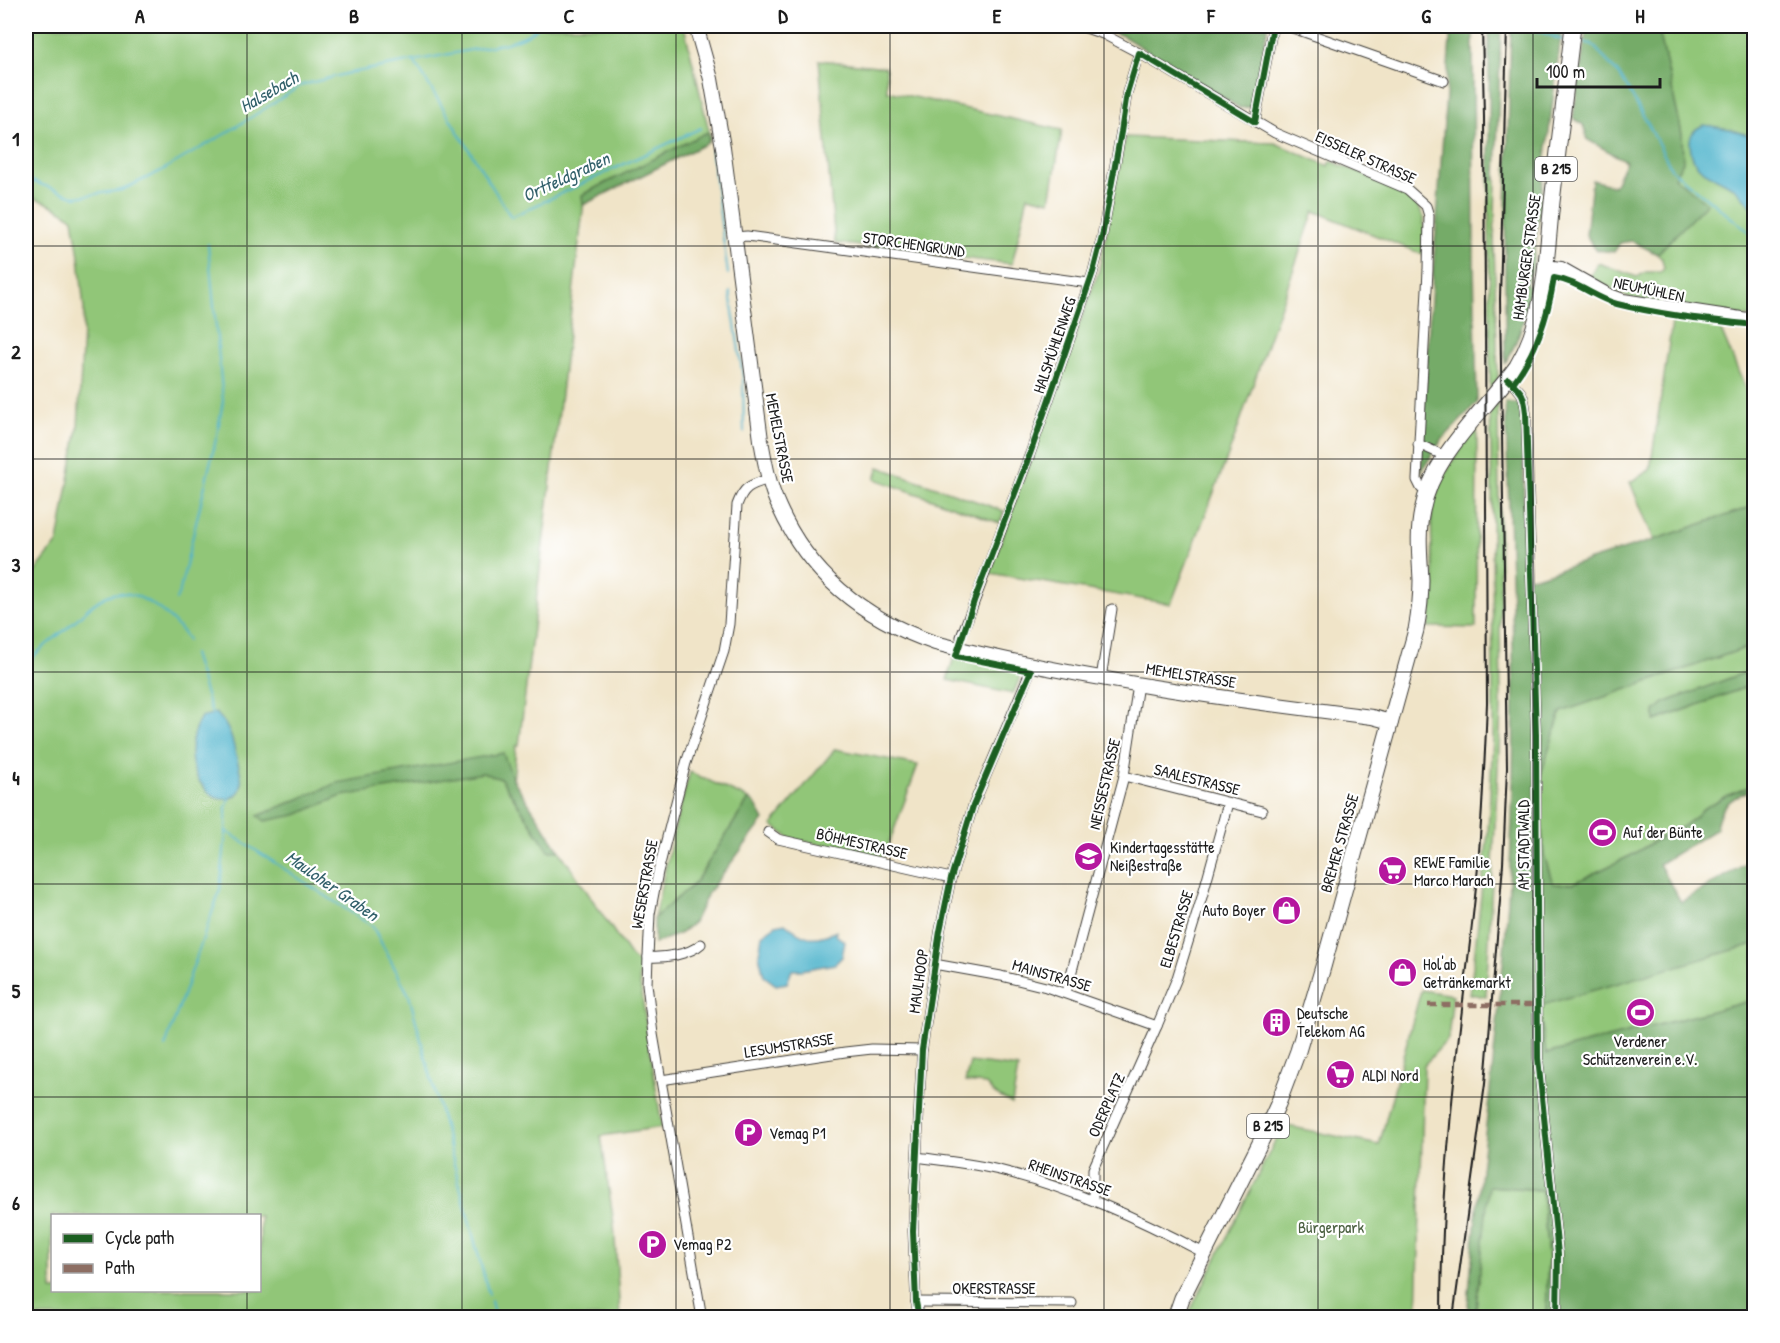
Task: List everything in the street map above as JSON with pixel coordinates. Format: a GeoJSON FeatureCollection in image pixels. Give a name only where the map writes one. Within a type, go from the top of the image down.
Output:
{"type":"FeatureCollection","features":[{"type":"Feature","properties":{"kind":"main road","name":"HAMBURGER STRASSE"},"geometry":{"type":"LineString","coordinates":[[1508,379],[1525,352],[1539,311],[1572,36]]}},
{"type":"Feature","properties":{"kind":"main road","name":"BREMER STRASSE"},"geometry":{"type":"LineString","coordinates":[[1175,1317],[1204,1252],[1262,1139],[1298,1051],[1391,722],[1419,614],[1420,524],[1427,491],[1445,456],[1508,379]]}},
{"type":"Feature","properties":{"kind":"street","name":"MEMELSTRASSE"},"geometry":{"type":"LineString","coordinates":[[696,26],[711,79],[723,147],[761,441],[769,479],[792,533],[809,558],[831,583],[867,612],[910,635],[934,643],[1101,678],[1371,717],[1391,722]]}},
{"type":"Feature","properties":{"kind":"street","name":"EISSELER STRASSE"},"geometry":{"type":"LineString","coordinates":[[1080,26],[1103,34],[1139,53],[1275,133],[1407,189],[1426,206],[1429,216],[1428,270],[1417,480],[1421,488],[1427,491]]}},
{"type":"Feature","properties":{"kind":"street"},"geometry":{"type":"LineString","coordinates":[[1255,122],[1273,26]]}},
{"type":"Feature","properties":{"kind":"street"},"geometry":{"type":"LineString","coordinates":[[1287,26],[1444,81]]}},
{"type":"Feature","properties":{"kind":"street","name":"HALSMÜHLENWEG"},"geometry":{"type":"LineString","coordinates":[[961,637],[1030,453],[1089,284],[1102,237],[1126,93],[1139,53]]}},
{"type":"Feature","properties":{"kind":"street","name":"STORCHENGRUND"},"geometry":{"type":"LineString","coordinates":[[734,237],[747,236],[1089,284]]}},
{"type":"Feature","properties":{"kind":"street","name":"NEUMÜHLEN"},"geometry":{"type":"LineString","coordinates":[[1545,267],[1561,269],[1607,296],[1623,301],[1755,321]]}},
{"type":"Feature","properties":{"kind":"street","name":"AM STADTWALD"},"geometry":{"type":"LineString","coordinates":[[1508,379],[1520,389],[1525,400],[1526,413],[1536,735],[1536,1005],[1538,1058],[1558,1254],[1557,1317]]}},
{"type":"Feature","properties":{"kind":"street"},"geometry":{"type":"LineString","coordinates":[[1418,444],[1445,456]]}},
{"type":"Feature","properties":{"kind":"street","name":"WESERSTRASSE"},"geometry":{"type":"LineString","coordinates":[[702,1317],[653,1034],[647,984],[650,914],[658,872],[686,763],[724,651],[729,624],[737,505],[741,494],[750,485],[769,479]]}},
{"type":"Feature","properties":{"kind":"street"},"geometry":{"type":"LineString","coordinates":[[1101,678],[1112,609]]}},
{"type":"Feature","properties":{"kind":"street","name":"MAULHOOP"},"geometry":{"type":"LineString","coordinates":[[919,1317],[916,1302],[913,1231],[922,1050],[934,964],[951,878],[973,806],[1033,665]]}},
{"type":"Feature","properties":{"kind":"street","name":"NEISSESTRASSE"},"geometry":{"type":"LineString","coordinates":[[1066,993],[1124,776],[1138,684]]}},
{"type":"Feature","properties":{"kind":"street","name":"SAALESTRASSE"},"geometry":{"type":"LineString","coordinates":[[1124,776],[1262,811]]}},
{"type":"Feature","properties":{"kind":"street","name":"ELBESTRASSE"},"geometry":{"type":"LineString","coordinates":[[1157,1026],[1177,978],[1228,803]]}},
{"type":"Feature","properties":{"kind":"street","name":"BÖHMESTRASSE"},"geometry":{"type":"LineString","coordinates":[[768,832],[777,839],[951,878]]}},
{"type":"Feature","properties":{"kind":"street"},"geometry":{"type":"LineString","coordinates":[[648,957],[657,958],[694,950],[701,944]]}},
{"type":"Feature","properties":{"kind":"street","name":"MAINSTRASSE"},"geometry":{"type":"LineString","coordinates":[[934,964],[1001,976],[1066,993],[1157,1026]]}},
{"type":"Feature","properties":{"kind":"street","name":"ODERPLATZ"},"geometry":{"type":"LineString","coordinates":[[1093,1199],[1093,1169],[1157,1026]]}},
{"type":"Feature","properties":{"kind":"street","name":"LESUMSTRASSE"},"geometry":{"type":"LineString","coordinates":[[662,1080],[872,1049],[922,1050]]}},
{"type":"Feature","properties":{"kind":"street","name":"RHEINSTRASSE"},"geometry":{"type":"LineString","coordinates":[[917,1158],[970,1164],[998,1170],[1093,1199],[1204,1252]]}},
{"type":"Feature","properties":{"kind":"street","name":"OKERSTRASSE"},"geometry":{"type":"LineString","coordinates":[[916,1302],[1072,1303]]}},
{"type":"Feature","properties":{"kind":"green space"},"geometry":{"type":"Polygon","coordinates":[[[26,26],[684,26],[711,139],[585,193],[513,782],[631,957],[641,965],[639,977],[662,1127],[601,1136],[614,1224],[620,1317],[26,1317],[26,582],[58,542],[78,428],[84,310],[73,219],[45,202],[26,196],[26,26]]]}},
{"type":"Feature","properties":{"kind":"green space"},"geometry":{"type":"Polygon","coordinates":[[[1097,26],[1268,26],[1251,107],[1240,108],[1123,36],[1097,26]]]}},
{"type":"Feature","properties":{"kind":"green space"},"geometry":{"type":"Polygon","coordinates":[[[1451,26],[1473,26],[1477,403],[1441,441],[1421,472],[1427,354],[1451,26]]]}},
{"type":"Feature","properties":{"kind":"green space"},"geometry":{"type":"Polygon","coordinates":[[[1489,26],[1501,26],[1496,179],[1489,180],[1489,26]]]}},
{"type":"Feature","properties":{"kind":"green space"},"geometry":{"type":"Polygon","coordinates":[[[1511,26],[1562,26],[1532,270],[1526,285],[1531,286],[1525,316],[1505,363],[1505,247],[1511,26]]]}},
{"type":"Feature","properties":{"kind":"green space"},"geometry":{"type":"Polygon","coordinates":[[[1587,26],[1658,26],[1682,134],[1683,162],[1674,177],[1707,203],[1657,254],[1632,241],[1620,243],[1614,252],[1596,250],[1586,235],[1592,180],[1614,186],[1626,161],[1588,140],[1583,125],[1573,118],[1587,26]]]}},
{"type":"Feature","properties":{"kind":"green space"},"geometry":{"type":"Polygon","coordinates":[[[1658,26],[1754,27],[1754,318],[1632,299],[1589,278],[1598,263],[1637,277],[1646,272],[1661,272],[1664,268],[1662,259],[1657,254],[1706,203],[1674,177],[1682,134],[1658,26]]]}},
{"type":"Feature","properties":{"kind":"green space"},"geometry":{"type":"Polygon","coordinates":[[[819,60],[886,67],[887,91],[1062,130],[1050,201],[1028,196],[1012,264],[835,243],[819,60]]]}},
{"type":"Feature","properties":{"kind":"green space"},"geometry":{"type":"Polygon","coordinates":[[[707,132],[709,142],[583,205],[582,195],[707,132]]]}},
{"type":"Feature","properties":{"kind":"green space"},"geometry":{"type":"Polygon","coordinates":[[[1125,137],[1275,143],[1329,166],[1331,161],[1405,192],[1416,202],[1424,218],[1424,255],[1314,211],[1229,453],[1171,604],[989,573],[1099,270],[1125,137]]]}},
{"type":"Feature","properties":{"kind":"green space"},"geometry":{"type":"Polygon","coordinates":[[[1496,179],[1494,246],[1498,379],[1490,388],[1489,180],[1496,179]]]}},
{"type":"Feature","properties":{"kind":"green space"},"geometry":{"type":"Polygon","coordinates":[[[1673,316],[1718,323],[1754,409],[1754,506],[1654,540],[1630,482],[1650,470],[1673,316]]]}},
{"type":"Feature","properties":{"kind":"green space"},"geometry":{"type":"Polygon","coordinates":[[[1498,402],[1501,711],[1486,997],[1470,994],[1488,832],[1493,737],[1490,412],[1498,402]]]}},
{"type":"Feature","properties":{"kind":"green space"},"geometry":{"type":"Polygon","coordinates":[[[1505,402],[1521,404],[1524,432],[1523,577],[1539,576],[1754,506],[1754,645],[1561,712],[1538,783],[1544,855],[1553,884],[1574,883],[1632,855],[1680,828],[1701,810],[1726,796],[1754,785],[1754,800],[1749,791],[1736,797],[1722,810],[1716,829],[1659,864],[1681,902],[1754,859],[1754,944],[1539,1006],[1546,1054],[1754,1000],[1754,1317],[1546,1317],[1548,1257],[1542,1190],[1489,1186],[1475,1317],[1467,1318],[1504,952],[1512,820],[1513,658],[1505,402]]]}},
{"type":"Feature","properties":{"kind":"green space"},"geometry":{"type":"Polygon","coordinates":[[[1477,429],[1476,628],[1428,627],[1434,592],[1431,532],[1434,504],[1448,469],[1477,429]]]}},
{"type":"Feature","properties":{"kind":"green space"},"geometry":{"type":"Polygon","coordinates":[[[879,467],[1004,511],[1000,523],[875,479],[879,467]]]}},
{"type":"Feature","properties":{"kind":"green space","name":"Auf der Bünte"},"geometry":{"type":"Polygon","coordinates":[[[1754,645],[1754,669],[1665,703],[1655,712],[1656,721],[1754,684],[1754,785],[1726,796],[1701,810],[1680,828],[1632,855],[1574,883],[1553,885],[1544,855],[1538,783],[1561,712],[1754,645]]]}},
{"type":"Feature","properties":{"kind":"green space"},"geometry":{"type":"Polygon","coordinates":[[[954,657],[1018,671],[1019,680],[1013,694],[947,680],[954,657]]]}},
{"type":"Feature","properties":{"kind":"green space"},"geometry":{"type":"Polygon","coordinates":[[[1754,669],[1754,684],[1655,721],[1655,711],[1664,703],[1754,669]]]}},
{"type":"Feature","properties":{"kind":"green space"},"geometry":{"type":"Polygon","coordinates":[[[835,749],[918,765],[884,857],[791,839],[772,825],[835,749]]]}},
{"type":"Feature","properties":{"kind":"green space"},"geometry":{"type":"Polygon","coordinates":[[[503,753],[514,781],[560,851],[549,851],[501,779],[483,773],[342,796],[296,815],[265,821],[258,816],[337,783],[503,753]]]}},
{"type":"Feature","properties":{"kind":"green space"},"geometry":{"type":"Polygon","coordinates":[[[690,772],[749,799],[695,883],[654,918],[676,822],[690,772]]]}},
{"type":"Feature","properties":{"kind":"green space"},"geometry":{"type":"Polygon","coordinates":[[[749,799],[755,804],[764,820],[708,893],[694,922],[681,933],[654,944],[654,918],[695,883],[749,799]]]}},
{"type":"Feature","properties":{"kind":"green space"},"geometry":{"type":"Polygon","coordinates":[[[1754,944],[1754,1000],[1546,1054],[1539,1005],[1754,944]]]}},
{"type":"Feature","properties":{"kind":"green space","name":"Bürgerpark"},"geometry":{"type":"Polygon","coordinates":[[[1421,990],[1453,995],[1448,1039],[1424,1065],[1417,1317],[1187,1317],[1283,1125],[1379,1145],[1421,990]]]}},
{"type":"Feature","properties":{"kind":"green space"},"geometry":{"type":"Polygon","coordinates":[[[970,1062],[1018,1068],[1012,1104],[993,1093],[986,1084],[965,1082],[970,1062]]]}},
{"type":"Feature","properties":{"kind":"green space"},"geometry":{"type":"Polygon","coordinates":[[[1488,1186],[1542,1190],[1548,1257],[1546,1317],[1475,1318],[1488,1186]]]}},
{"type":"Feature","properties":{"kind":"water"},"geometry":{"type":"Polygon","coordinates":[[[1704,125],[1730,129],[1754,137],[1754,209],[1735,189],[1705,172],[1694,161],[1691,152],[1691,135],[1704,125]]]}},
{"type":"Feature","properties":{"kind":"water"},"geometry":{"type":"Polygon","coordinates":[[[216,713],[225,723],[230,734],[241,777],[239,792],[226,799],[212,795],[206,790],[197,776],[191,757],[192,739],[201,717],[216,713]]]}},
{"type":"Feature","properties":{"kind":"water"},"geometry":{"type":"Polygon","coordinates":[[[785,923],[798,933],[810,937],[837,931],[836,935],[845,942],[842,957],[835,964],[792,970],[787,983],[776,985],[764,976],[759,955],[762,935],[776,925],[785,923]]]}},
{"type":"Feature","properties":{"kind":"waterway","name":"Halsebach"},"geometry":{"type":"LineString","coordinates":[[26,179],[76,197],[122,190],[161,171],[223,135],[302,85],[345,74],[507,43],[527,35],[539,26]]}},
{"type":"Feature","properties":{"kind":"waterway","name":"Halsebach"},"geometry":{"type":"LineString","coordinates":[[1526,26],[1566,40]]}},
{"type":"Feature","properties":{"kind":"waterway","name":"Halsebach"},"geometry":{"type":"LineString","coordinates":[[1578,41],[1592,44],[1621,77],[1672,170],[1754,236]]}},
{"type":"Feature","properties":{"kind":"waterway","name":"Ortfeldgraben"},"geometry":{"type":"LineString","coordinates":[[414,61],[511,217],[701,128]]}},
{"type":"Feature","properties":{"kind":"waterway","name":"Ortfeldgraben"},"geometry":{"type":"LineString","coordinates":[[711,149],[728,274]]}},
{"type":"Feature","properties":{"kind":"waterway"},"geometry":{"type":"LineString","coordinates":[[176,600],[217,435],[223,401],[208,244]]}},
{"type":"Feature","properties":{"kind":"waterway","name":"Ortfeldgraben"},"geometry":{"type":"LineString","coordinates":[[730,292],[743,377],[744,432]]}},
{"type":"Feature","properties":{"kind":"waterway","name":"Mauloher Graben"},"geometry":{"type":"LineString","coordinates":[[26,666],[91,606],[107,596],[118,593],[130,594],[153,604],[182,631],[188,640]]}},
{"type":"Feature","properties":{"kind":"waterway","name":"Mauloher Graben"},"geometry":{"type":"LineString","coordinates":[[193,654],[212,714]]}},
{"type":"Feature","properties":{"kind":"waterway"},"geometry":{"type":"LineString","coordinates":[[165,1047],[220,890],[226,807],[229,799]]}},
{"type":"Feature","properties":{"kind":"waterway","name":"Mauloher Graben"},"geometry":{"type":"LineString","coordinates":[[226,831],[374,929],[409,995],[489,1295]]}},
{"type":"Feature","properties":{"kind":"waterway","name":"Mauloher Graben"},"geometry":{"type":"LineString","coordinates":[[491,1301],[495,1318]]}},
{"type":"Feature","properties":{"kind":"railway"},"geometry":{"type":"LineString","coordinates":[[1441,1318],[1447,1158],[1478,867],[1487,703],[1482,26]]}},
{"type":"Feature","properties":{"kind":"railway"},"geometry":{"type":"LineString","coordinates":[[1453,1318],[1485,1084],[1503,864],[1507,768],[1500,299],[1507,26]]}},
{"type":"Feature","properties":{"kind":"marked path"},"geometry":{"type":"LineString","coordinates":[[1428,1005],[1536,1005]]}},
{"type":"Feature","properties":{"kind":"cycle path"},"geometry":{"type":"LineString","coordinates":[[919,1318],[916,1302],[913,1231],[922,1050],[940,931],[951,878],[973,806],[1031,671],[956,656],[974,601],[1030,454],[1093,272],[1102,237],[1127,93],[1139,53],[1255,122],[1273,26]]}},
{"type":"Feature","properties":{"kind":"cycle path"},"geometry":{"type":"LineString","coordinates":[[1513,383],[1535,346],[1554,278],[1570,282],[1601,298],[1634,308],[1754,325]]}},
{"type":"Feature","properties":{"kind":"cycle path"},"geometry":{"type":"LineString","coordinates":[[1508,379],[1522,393],[1526,413],[1536,735],[1538,1058],[1558,1254],[1557,1318]]}},
{"type":"Feature","properties":{"kind":"place","name":"Auf der Bünte"},"geometry":{"type":"Point","coordinates":[1602,832]}},
{"type":"Feature","properties":{"kind":"place","name":"Kindertagesstätte Neißestraße"},"geometry":{"type":"Point","coordinates":[1089,856]}},
{"type":"Feature","properties":{"kind":"place","name":"REWE Familie Marco Marach"},"geometry":{"type":"Point","coordinates":[1393,871]}},
{"type":"Feature","properties":{"kind":"place","name":"Auto Boyer"},"geometry":{"type":"Point","coordinates":[1287,910]}},
{"type":"Feature","properties":{"kind":"place","name":"Hol'ab Getränkemarkt"},"geometry":{"type":"Point","coordinates":[1402,973]}},
{"type":"Feature","properties":{"kind":"place","name":"Verdener Schützenverein e.V."},"geometry":{"type":"Point","coordinates":[1640,1013]}},
{"type":"Feature","properties":{"kind":"place","name":"Deutsche Telekom AG"},"geometry":{"type":"Point","coordinates":[1276,1022]}},
{"type":"Feature","properties":{"kind":"place","name":"ALDI Nord"},"geometry":{"type":"Point","coordinates":[1341,1075]}},
{"type":"Feature","properties":{"kind":"place","name":"Vemag P1"},"geometry":{"type":"Point","coordinates":[748,1133]}},
{"type":"Feature","properties":{"kind":"place","name":"Vemag P2"},"geometry":{"type":"Point","coordinates":[652,1244]}}]}
